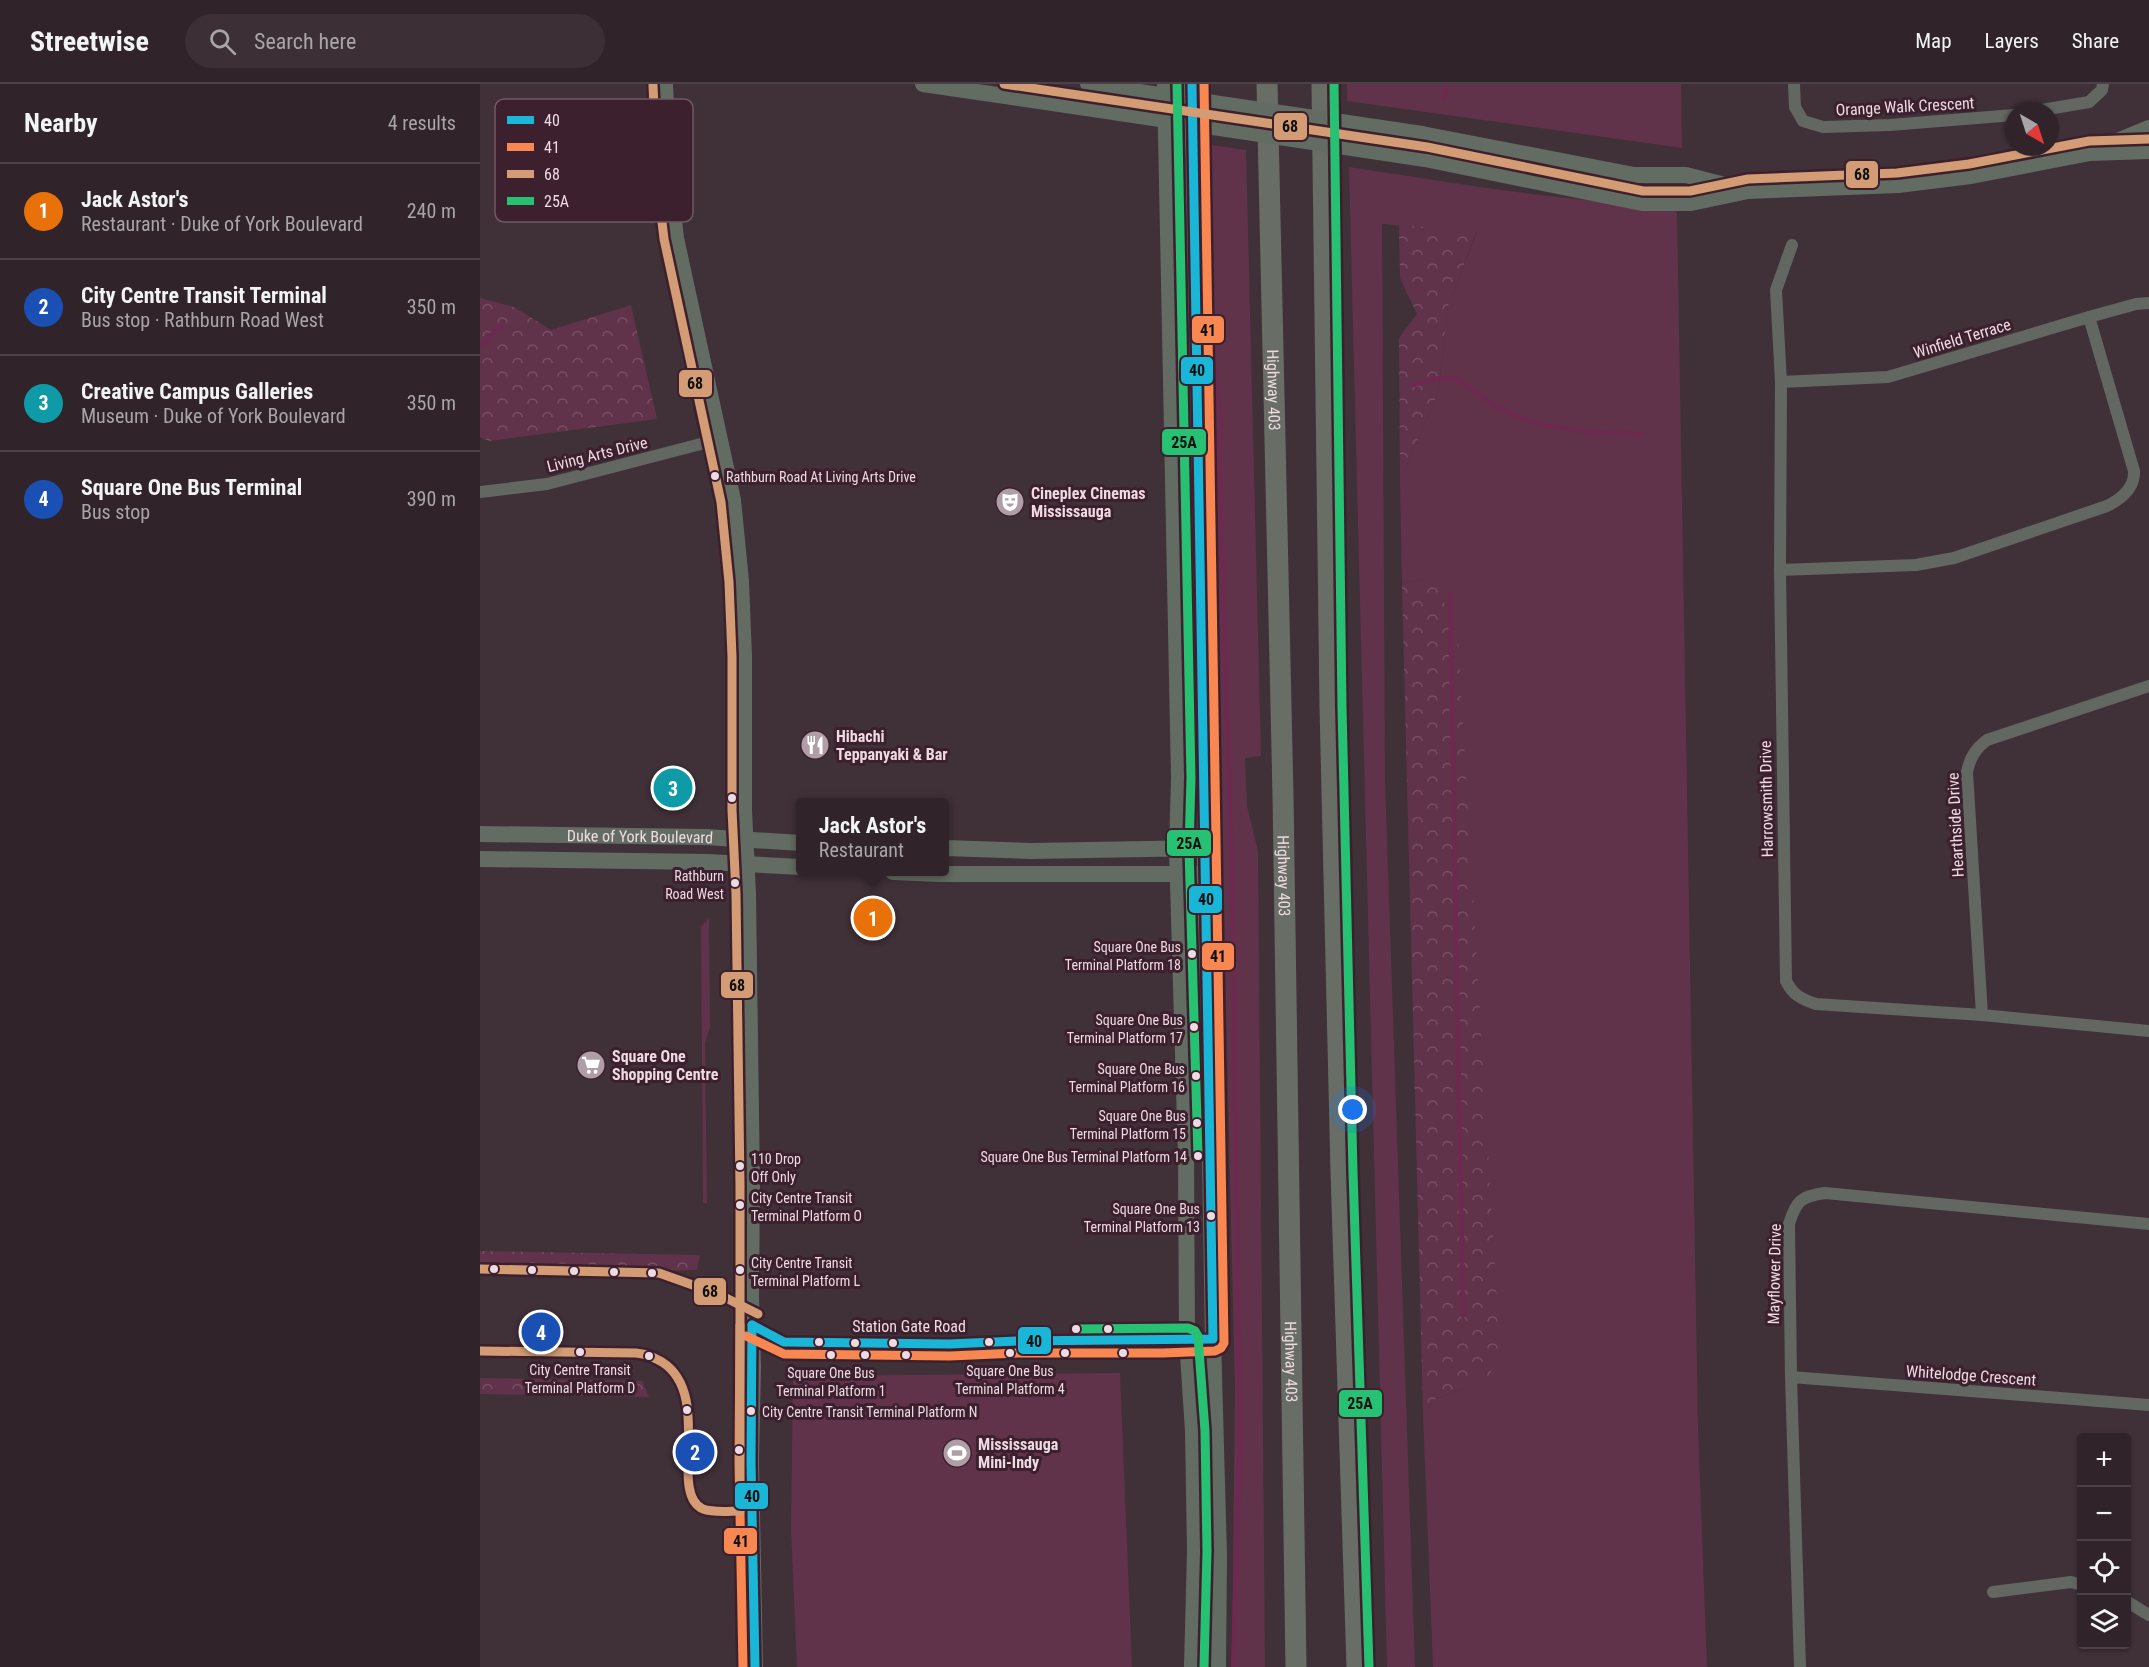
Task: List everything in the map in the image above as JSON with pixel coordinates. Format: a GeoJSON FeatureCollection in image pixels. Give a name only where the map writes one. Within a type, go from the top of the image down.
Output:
{"type":"FeatureCollection","features":[{"type":"Feature","properties":{"kind":"highway","name":"Highway 403"},"geometry":{"type":"LineString","coordinates":[[1267,84],[1283,795],[1294,1661]]}},
{"type":"Feature","properties":{"kind":"highway"},"geometry":{"type":"LineString","coordinates":[[1322,84],[1330,707],[1357,1667]]}},
{"type":"Feature","properties":{"kind":"street"},"geometry":{"type":"LineString","coordinates":[[665,84],[666,99]]}},
{"type":"Feature","properties":{"kind":"street"},"geometry":{"type":"LineString","coordinates":[[923,84],[1425,159],[1642,203],[1691,203],[1748,191],[1898,185],[1971,176],[2090,153],[2149,151]]}},
{"type":"Feature","properties":{"kind":"street"},"geometry":{"type":"LineString","coordinates":[[1088,84],[1422,134],[1634,175],[1686,175],[1748,191]]}},
{"type":"Feature","properties":{"kind":"street"},"geometry":{"type":"LineString","coordinates":[[1165,84],[1179,778],[1177,849],[1186,1156],[1187,1340],[1195,1551],[1192,1667]]}},
{"type":"Feature","properties":{"kind":"street"},"geometry":{"type":"LineString","coordinates":[[1192,84],[1213,1339],[1219,1555],[1218,1667]]}},
{"type":"Feature","properties":{"kind":"street","name":"Orange Walk Crescent"},"geometry":{"type":"LineString","coordinates":[[1794,84],[1795,107],[1803,121],[1823,127],[1890,125],[2005,116]]}},
{"type":"Feature","properties":{"kind":"street"},"geometry":{"type":"LineString","coordinates":[[2059,107],[2089,102],[2102,90],[2103,84]]}},
{"type":"Feature","properties":{"kind":"street"},"geometry":{"type":"LineString","coordinates":[[2090,153],[2149,128]]}},
{"type":"Feature","properties":{"kind":"street"},"geometry":{"type":"LineString","coordinates":[[674,222],[691,312],[733,500],[741,580],[752,1186],[751,1462],[755,1667]]}},
{"type":"Feature","properties":{"kind":"street","name":"Harrowsmith Drive"},"geometry":{"type":"LineString","coordinates":[[1792,245],[1776,290],[1782,382],[1780,570],[1786,981],[1792,992],[1803,1000],[1816,1004],[1982,1015],[2149,1031]]}},
{"type":"Feature","properties":{"kind":"street","name":"Winfield Terrace"},"geometry":{"type":"LineString","coordinates":[[1782,382],[1888,377],[2089,317],[2136,304],[2149,303]]}},
{"type":"Feature","properties":{"kind":"street"},"geometry":{"type":"LineString","coordinates":[[1780,570],[1916,565],[1954,558],[2108,506],[2122,496],[2133,482],[2134,471],[2089,317]]}},
{"type":"Feature","properties":{"kind":"street","name":"Living Arts Drive"},"geometry":{"type":"LineString","coordinates":[[480,492],[548,484],[720,439]]}},
{"type":"Feature","properties":{"kind":"street","name":"Hearthside Drive"},"geometry":{"type":"LineString","coordinates":[[1982,1015],[1967,772],[1969,762],[1977,747],[1987,740],[2149,686]]}},
{"type":"Feature","properties":{"kind":"street","name":"Duke of York Boulevard"},"geometry":{"type":"LineString","coordinates":[[480,834],[706,837],[796,843]]}},
{"type":"Feature","properties":{"kind":"street"},"geometry":{"type":"LineString","coordinates":[[949,848],[1031,851],[1205,848]]}},
{"type":"Feature","properties":{"kind":"street","name":"Duke of York Boulevard"},"geometry":{"type":"LineString","coordinates":[[480,859],[796,867]]}},
{"type":"Feature","properties":{"kind":"street"},"geometry":{"type":"LineString","coordinates":[[949,874],[1205,874]]}},
{"type":"Feature","properties":{"kind":"street","name":"Mayflower Drive"},"geometry":{"type":"LineString","coordinates":[[1800,1667],[1789,1224],[1793,1211],[1800,1201],[1809,1195],[1824,1193],[2149,1224]]}},
{"type":"Feature","properties":{"kind":"street","name":"Station Gate Road"},"geometry":{"type":"LineString","coordinates":[[752,1325],[784,1342],[950,1344],[1213,1339]]}},
{"type":"Feature","properties":{"kind":"street","name":"Whitelodge Crescent"},"geometry":{"type":"LineString","coordinates":[[1791,1377],[2149,1405]]}},
{"type":"Feature","properties":{"kind":"street"},"geometry":{"type":"LineString","coordinates":[[1993,1592],[2077,1583]]}},
{"type":"Feature","properties":{"kind":"street"},"geometry":{"type":"LineString","coordinates":[[2131,1604],[2149,1615]]}},
{"type":"Feature","properties":{"kind":"green space"},"geometry":{"type":"Polygon","coordinates":[[[1347,84],[1681,84],[1682,148],[1347,101],[1347,84]]]}},
{"type":"Feature","properties":{"kind":"green space"},"geometry":{"type":"Polygon","coordinates":[[[1205,144],[1246,150],[1261,756],[1245,758],[1247,806],[1258,851],[1265,1667],[1232,1667],[1235,1387],[1205,144]]]}},
{"type":"Feature","properties":{"kind":"green space"},"geometry":{"type":"Polygon","coordinates":[[[1349,167],[1549,196],[1669,205],[1677,213],[1698,1428],[1707,1667],[1433,1667],[1423,1413],[1435,1399],[1486,1380],[1421,579],[1402,585],[1400,481],[1438,393],[1448,306],[1477,232],[1382,224],[1385,780],[1415,1667],[1387,1667],[1349,167]]]}},
{"type":"Feature","properties":{"kind":"green space"},"geometry":{"type":"Polygon","coordinates":[[[1399,225],[1477,231],[1448,306],[1438,393],[1400,481],[1399,338],[1417,314],[1400,278],[1399,225]]]}},
{"type":"Feature","properties":{"kind":"green space"},"geometry":{"type":"Polygon","coordinates":[[[480,298],[514,307],[551,330],[631,305],[657,419],[489,441],[480,437],[480,298]]]}},
{"type":"Feature","properties":{"kind":"green space"},"geometry":{"type":"Polygon","coordinates":[[[1421,579],[1438,587],[1458,639],[1500,1356],[1486,1380],[1435,1399],[1423,1413],[1402,585],[1421,579]]]}},
{"type":"Feature","properties":{"kind":"green space"},"geometry":{"type":"Polygon","coordinates":[[[709,918],[710,1028],[705,1043],[707,1203],[703,1203],[701,927],[709,918]]]}},
{"type":"Feature","properties":{"kind":"green space"},"geometry":{"type":"Polygon","coordinates":[[[480,1251],[700,1255],[697,1270],[645,1271],[480,1267],[480,1251]]]}},
{"type":"Feature","properties":{"kind":"green space","name":"Mississauga Mini-Indy"},"geometry":{"type":"Polygon","coordinates":[[[1120,1373],[1132,1667],[797,1667],[791,1530],[793,1376],[1120,1373]]]}},
{"type":"Feature","properties":{"kind":"green space"},"geometry":{"type":"Polygon","coordinates":[[[480,1378],[642,1381],[649,1397],[480,1394],[480,1378]]]}},
{"type":"Feature","properties":{"kind":"waterway"},"geometry":{"type":"LineString","coordinates":[[1444,99],[1446,84]]}},
{"type":"Feature","properties":{"kind":"waterway"},"geometry":{"type":"LineString","coordinates":[[480,347],[501,325]]}},
{"type":"Feature","properties":{"kind":"waterway"},"geometry":{"type":"LineString","coordinates":[[1215,368],[1221,427],[1219,453],[1232,873],[1240,1443],[1233,1667]]}},
{"type":"Feature","properties":{"kind":"waterway"},"geometry":{"type":"LineString","coordinates":[[1413,385],[1441,378],[1457,379],[1494,405],[1521,418],[1543,425],[1590,432],[1644,434]]}},
{"type":"Feature","properties":{"kind":"waterway"},"geometry":{"type":"LineString","coordinates":[[1450,593],[1463,1316]]}},
{"type":"Feature","properties":{"kind":"transit line","name":"68"},"geometry":{"type":"LineString","coordinates":[[1004,84],[1427,147],[1643,191],[1690,191],[1748,179],[1897,173],[1969,164],[2089,141],[2149,139]]}},
{"type":"Feature","properties":{"kind":"transit line","name":"25A"},"geometry":{"type":"LineString","coordinates":[[1177,84],[1191,778],[1189,849],[1198,1156]]}},
{"type":"Feature","properties":{"kind":"transit line","name":"40"},"geometry":{"type":"LineString","coordinates":[[752,1325],[784,1342],[950,1344],[1213,1339],[1192,84]]}},
{"type":"Feature","properties":{"kind":"transit line","name":"41"},"geometry":{"type":"LineString","coordinates":[[746,1336],[784,1354],[950,1356],[1017,1353],[1163,1353],[1215,1351],[1224,1343],[1204,84]]}},
{"type":"Feature","properties":{"kind":"transit line","name":"25A"},"geometry":{"type":"LineString","coordinates":[[1334,84],[1342,707],[1353,1172],[1369,1667]]}},
{"type":"Feature","properties":{"kind":"transit line","name":"68"},"geometry":{"type":"LineString","coordinates":[[653,85],[654,99]]}},
{"type":"Feature","properties":{"kind":"transit line","name":"68"},"geometry":{"type":"LineString","coordinates":[[480,1351],[636,1353],[662,1362],[677,1377],[685,1397],[688,1419],[689,1484],[693,1499],[703,1509],[740,1511],[740,1186],[729,582],[721,502],[662,222]]}},
{"type":"Feature","properties":{"kind":"transit line","name":"68"},"geometry":{"type":"LineString","coordinates":[[480,1269],[659,1273],[718,1294],[758,1314]]}},
{"type":"Feature","properties":{"kind":"transit line","name":"41"},"geometry":{"type":"LineString","coordinates":[[740,1325],[739,1462],[743,1667]]}},
{"type":"Feature","properties":{"kind":"transit line","name":"40"},"geometry":{"type":"LineString","coordinates":[[752,1325],[751,1462],[755,1667]]}},
{"type":"Feature","properties":{"kind":"transit line","name":"25A"},"geometry":{"type":"LineString","coordinates":[[1076,1329],[1188,1328],[1195,1331],[1198,1336],[1205,1431],[1207,1551],[1204,1667]]}},
{"type":"Feature","properties":{"kind":"place","name":"Rathburn Road At Living Arts Drive"},"geometry":{"type":"Point","coordinates":[715,476]}},
{"type":"Feature","properties":{"kind":"place","name":"Cineplex Cinemas Mississauga"},"geometry":{"type":"Point","coordinates":[1010,502]}},
{"type":"Feature","properties":{"kind":"place","name":"Hibachi Teppanyaki & Bar"},"geometry":{"type":"Point","coordinates":[815,745]}},
{"type":"Feature","properties":{"kind":"place","name":"Creative Campus Galleries"},"geometry":{"type":"Point","coordinates":[673,788]}},
{"type":"Feature","properties":{"kind":"place","name":"Rathburn Road West"},"geometry":{"type":"Point","coordinates":[735,883]}},
{"type":"Feature","properties":{"kind":"place","name":"Jack Astor's"},"geometry":{"type":"Point","coordinates":[873,918]}},
{"type":"Feature","properties":{"kind":"place","name":"Square One Bus Terminal Platform 18"},"geometry":{"type":"Point","coordinates":[1192,954]}},
{"type":"Feature","properties":{"kind":"place","name":"Square One Bus Terminal Platform 17"},"geometry":{"type":"Point","coordinates":[1194,1027]}},
{"type":"Feature","properties":{"kind":"place","name":"Square One Shopping Centre"},"geometry":{"type":"Point","coordinates":[591,1065]}},
{"type":"Feature","properties":{"kind":"place","name":"Square One Bus Terminal Platform 16"},"geometry":{"type":"Point","coordinates":[1196,1076]}},
{"type":"Feature","properties":{"kind":"place","name":"Square One Bus Terminal Platform 15"},"geometry":{"type":"Point","coordinates":[1197,1123]}},
{"type":"Feature","properties":{"kind":"place","name":"Square One Bus Terminal Platform 14"},"geometry":{"type":"Point","coordinates":[1198,1156]}},
{"type":"Feature","properties":{"kind":"place","name":"110 Drop Off Only"},"geometry":{"type":"Point","coordinates":[740,1166]}},
{"type":"Feature","properties":{"kind":"place","name":"City Centre Transit Terminal Platform O"},"geometry":{"type":"Point","coordinates":[740,1205]}},
{"type":"Feature","properties":{"kind":"place","name":"Square One Bus Terminal Platform 13"},"geometry":{"type":"Point","coordinates":[1211,1216]}},
{"type":"Feature","properties":{"kind":"place","name":"City Centre Transit Terminal Platform L"},"geometry":{"type":"Point","coordinates":[740,1270]}},
{"type":"Feature","properties":{"kind":"place","name":"Square One Bus Terminal"},"geometry":{"type":"Point","coordinates":[541,1332]}},
{"type":"Feature","properties":{"kind":"place","name":"City Centre Transit Terminal Platform D"},"geometry":{"type":"Point","coordinates":[580,1352]}},
{"type":"Feature","properties":{"kind":"place","name":"Square One Bus Terminal Platform 4"},"geometry":{"type":"Point","coordinates":[1010,1353]}},
{"type":"Feature","properties":{"kind":"place","name":"Square One Bus Terminal Platform 1"},"geometry":{"type":"Point","coordinates":[831,1355]}},
{"type":"Feature","properties":{"kind":"place","name":"City Centre Transit Terminal Platform N"},"geometry":{"type":"Point","coordinates":[751,1411]}},
{"type":"Feature","properties":{"kind":"place","name":"City Centre Transit Terminal"},"geometry":{"type":"Point","coordinates":[695,1452]}},
{"type":"Feature","properties":{"kind":"place","name":"Mississauga Mini-Indy"},"geometry":{"type":"Point","coordinates":[957,1453]}}]}
